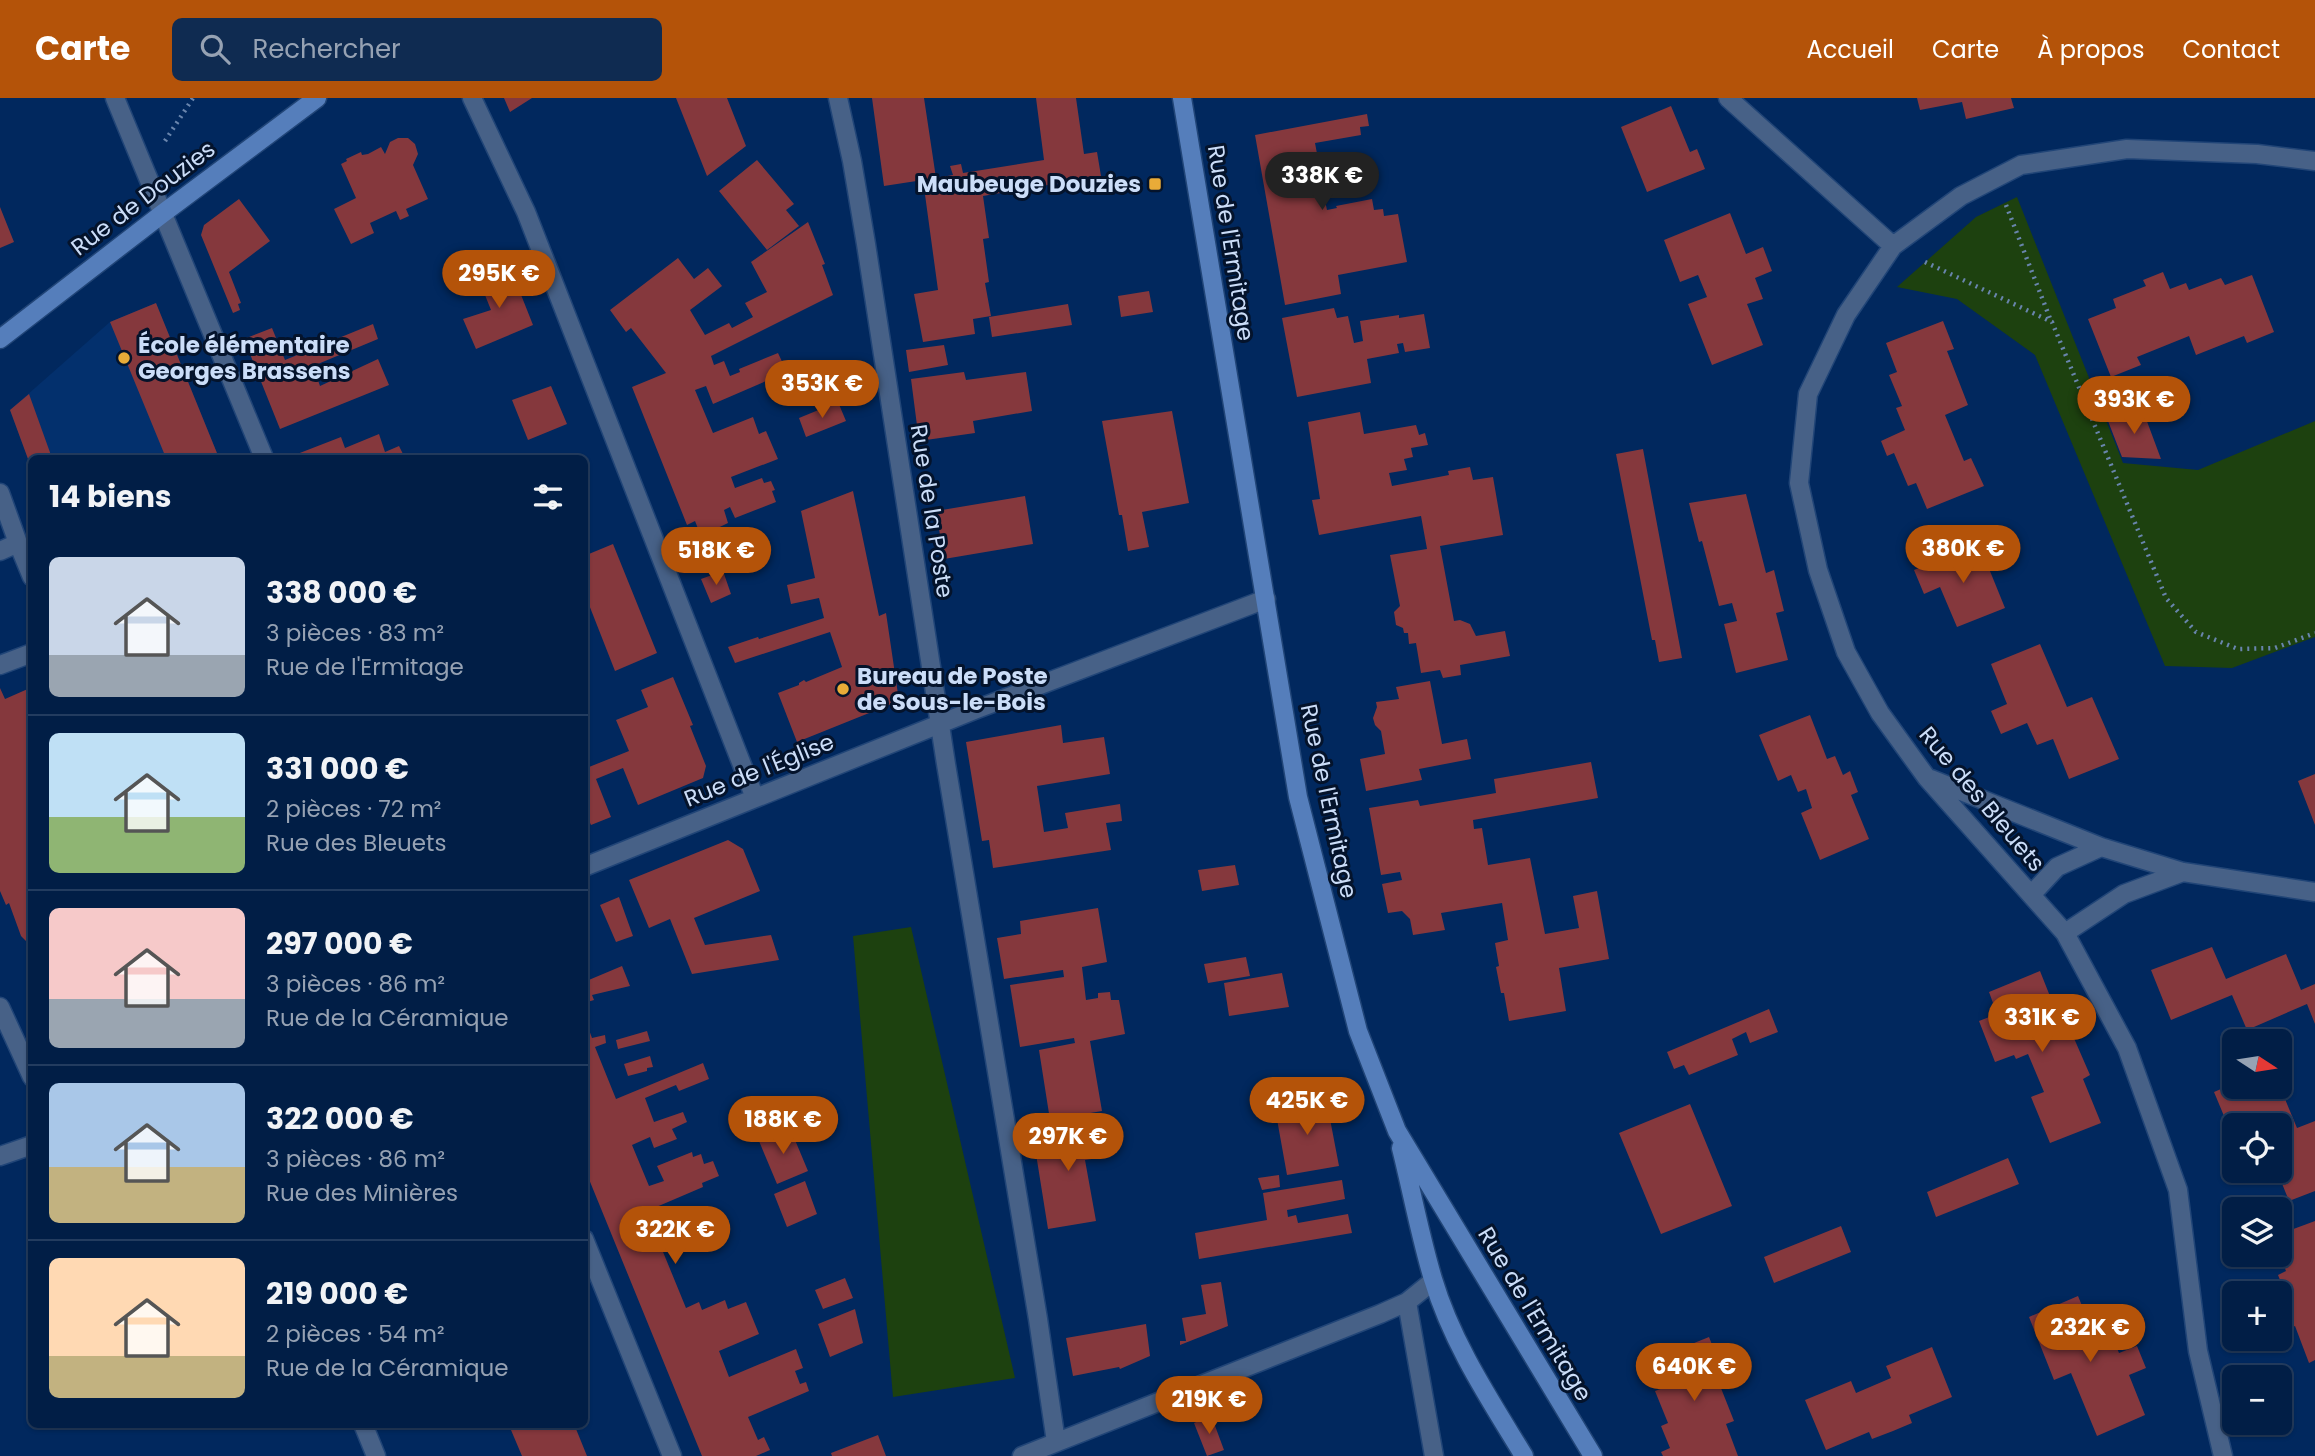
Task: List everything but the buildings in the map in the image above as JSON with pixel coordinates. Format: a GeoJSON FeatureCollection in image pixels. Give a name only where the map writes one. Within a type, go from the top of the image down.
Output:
{"type":"FeatureCollection","features":[{"type":"Feature","properties":{"kind":"main road","name":"Rue de Douzies"},"geometry":{"type":"LineString","coordinates":[[0,339],[317,98]]}},
{"type":"Feature","properties":{"kind":"main road","name":"Rue de l'Ermitage"},"geometry":{"type":"LineString","coordinates":[[1182,98],[1298,797],[1357,1031],[1397,1131],[1593,1456]]}},
{"type":"Feature","properties":{"kind":"main road"},"geometry":{"type":"LineString","coordinates":[[1397,1131],[1433,1281],[1476,1379],[1524,1456]]}},
{"type":"Feature","properties":{"kind":"street"},"geometry":{"type":"LineString","coordinates":[[115,98],[263,455]]}},
{"type":"Feature","properties":{"kind":"street"},"geometry":{"type":"LineString","coordinates":[[472,98],[526,212],[755,797]]}},
{"type":"Feature","properties":{"kind":"street","name":"Rue de la Poste"},"geometry":{"type":"LineString","coordinates":[[838,98],[859,202],[1056,1442]]}},
{"type":"Feature","properties":{"kind":"street"},"geometry":{"type":"LineString","coordinates":[[1728,98],[1893,246]]}},
{"type":"Feature","properties":{"kind":"street","name":"Rue des Bleuets"},"geometry":{"type":"LineString","coordinates":[[2223,1456],[2198,1351],[2178,1190],[2127,1048],[2065,933],[1927,778],[1880,713],[1846,652],[1818,570],[1799,483],[1808,394],[1846,315],[1893,246],[1961,196],[2021,164],[2127,149],[2256,153],[2315,161]]}},
{"type":"Feature","properties":{"kind":"street"},"geometry":{"type":"LineString","coordinates":[[0,493],[28,567]]}},
{"type":"Feature","properties":{"kind":"street"},"geometry":{"type":"LineString","coordinates":[[0,551],[18,543]]}},
{"type":"Feature","properties":{"kind":"street","name":"Rue de l'Église"},"geometry":{"type":"LineString","coordinates":[[588,865],[755,797],[1266,599]]}},
{"type":"Feature","properties":{"kind":"street"},"geometry":{"type":"LineString","coordinates":[[0,665],[28,654]]}},
{"type":"Feature","properties":{"kind":"street"},"geometry":{"type":"LineString","coordinates":[[1927,778],[2101,847],[2183,872],[2315,892]]}},
{"type":"Feature","properties":{"kind":"street"},"geometry":{"type":"LineString","coordinates":[[2032,894],[2057,867],[2101,847]]}},
{"type":"Feature","properties":{"kind":"street"},"geometry":{"type":"LineString","coordinates":[[2065,933],[2124,894],[2183,872]]}},
{"type":"Feature","properties":{"kind":"street"},"geometry":{"type":"LineString","coordinates":[[0,1007],[28,1068]]}},
{"type":"Feature","properties":{"kind":"street"},"geometry":{"type":"LineString","coordinates":[[0,1156],[28,1146]]}},
{"type":"Feature","properties":{"kind":"street"},"geometry":{"type":"LineString","coordinates":[[588,1249],[672,1456]]}},
{"type":"Feature","properties":{"kind":"street"},"geometry":{"type":"LineString","coordinates":[[1022,1456],[1407,1302],[1433,1281]]}},
{"type":"Feature","properties":{"kind":"street"},"geometry":{"type":"LineString","coordinates":[[1407,1302],[1434,1456]]}},
{"type":"Feature","properties":{"kind":"street"},"geometry":{"type":"LineString","coordinates":[[365,1428],[376,1456]]}},
{"type":"Feature","properties":{"kind":"path"},"geometry":{"type":"LineString","coordinates":[[145,172],[193,98]]}},
{"type":"Feature","properties":{"kind":"path"},"geometry":{"type":"LineString","coordinates":[[1994,177],[2166,598],[2196,632],[2238,649],[2275,648],[2315,633]]}},
{"type":"Feature","properties":{"kind":"path"},"geometry":{"type":"LineString","coordinates":[[1893,246],[2052,322]]}},
{"type":"Feature","properties":{"kind":"shaded area","name":"École élémentaire Georges Brassens"},"geometry":{"type":"Polygon","coordinates":[[[156,303],[218,455],[28,455],[28,459],[10,410],[110,322],[156,303]]]}},
{"type":"Feature","properties":{"kind":"green space"},"geometry":{"type":"Polygon","coordinates":[[[2017,197],[2123,463],[2198,470],[2315,421],[2315,637],[2232,668],[2165,666],[2035,355],[1957,299],[1897,287],[1976,217],[2017,197]]]}},
{"type":"Feature","properties":{"kind":"green space"},"geometry":{"type":"Polygon","coordinates":[[[911,927],[1015,1378],[893,1397],[853,936],[911,927]]]}},
{"type":"Feature","properties":{"kind":"place","name":"Maubeuge Douzies"},"geometry":{"type":"Point","coordinates":[1155,184]}},
{"type":"Feature","properties":{"kind":"place","name":"École élémentaire Georges Brassens"},"geometry":{"type":"Point","coordinates":[124,358]}},
{"type":"Feature","properties":{"kind":"place","name":"Bureau de Poste de Sous-le-Bois"},"geometry":{"type":"Point","coordinates":[843,689]}}]}
